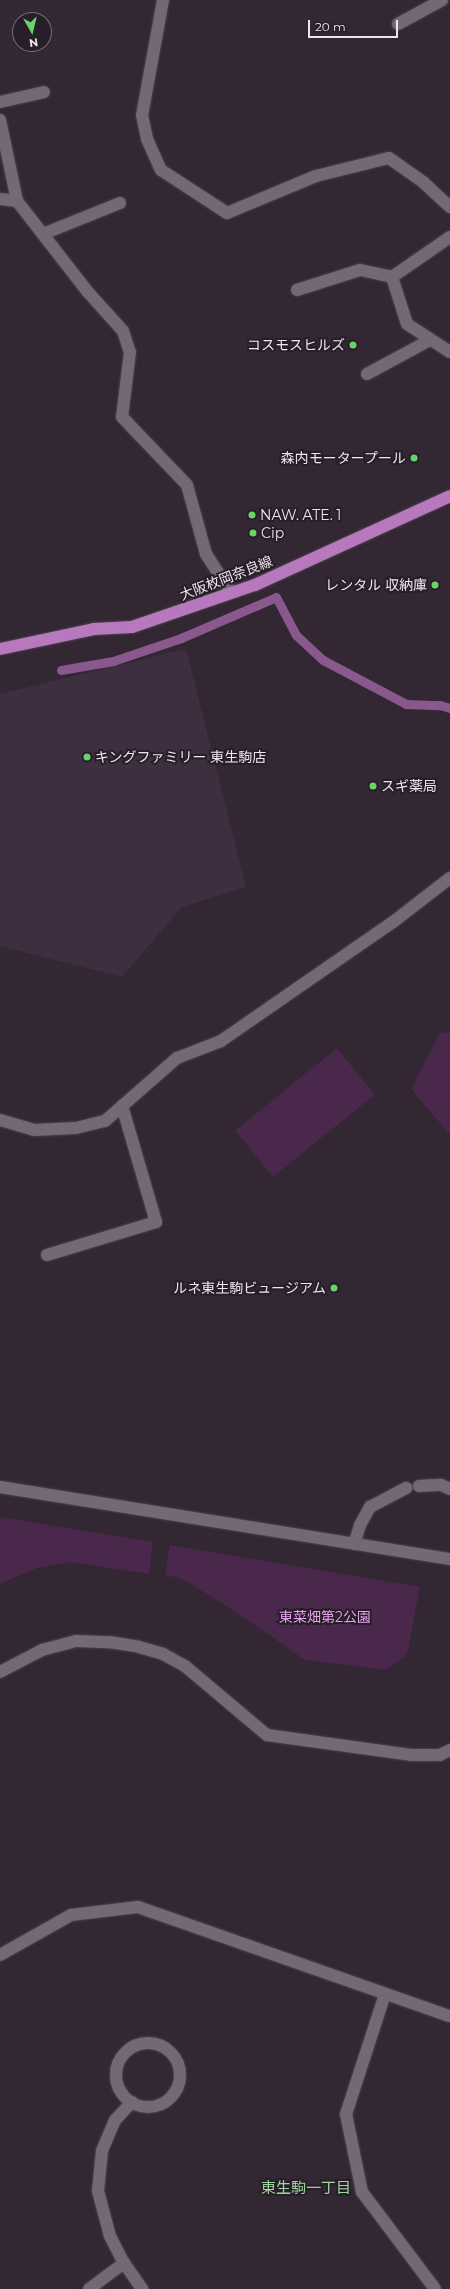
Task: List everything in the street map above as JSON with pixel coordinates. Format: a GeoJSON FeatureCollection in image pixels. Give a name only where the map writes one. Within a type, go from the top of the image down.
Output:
{"type":"FeatureCollection","features":[{"type":"Feature","properties":{"kind":"main road","name":"大阪枚岡奈良線"},"geometry":{"type":"LineString","coordinates":[[0,649],[94,629],[132,628],[255,585],[450,496]]}},
{"type":"Feature","properties":{"kind":"street"},"geometry":{"type":"LineString","coordinates":[[162,0],[142,115],[147,139],[161,170],[227,213],[316,176],[389,158],[423,182],[450,207]]}},
{"type":"Feature","properties":{"kind":"street"},"geometry":{"type":"LineString","coordinates":[[398,24],[442,0]]}},
{"type":"Feature","properties":{"kind":"street"},"geometry":{"type":"LineString","coordinates":[[0,102],[44,92]]}},
{"type":"Feature","properties":{"kind":"street"},"geometry":{"type":"LineString","coordinates":[[0,120],[16,201],[87,291],[123,331],[130,352],[122,417],[187,485],[206,554],[231,593]]}},
{"type":"Feature","properties":{"kind":"street"},"geometry":{"type":"LineString","coordinates":[[0,199],[16,201]]}},
{"type":"Feature","properties":{"kind":"street"},"geometry":{"type":"LineString","coordinates":[[43,234],[120,203]]}},
{"type":"Feature","properties":{"kind":"street"},"geometry":{"type":"LineString","coordinates":[[297,290],[360,270],[392,277],[450,238]]}},
{"type":"Feature","properties":{"kind":"street"},"geometry":{"type":"LineString","coordinates":[[436,247],[450,250]]}},
{"type":"Feature","properties":{"kind":"street"},"geometry":{"type":"LineString","coordinates":[[392,277],[407,324],[450,352]]}},
{"type":"Feature","properties":{"kind":"street"},"geometry":{"type":"LineString","coordinates":[[367,374],[430,340]]}},
{"type":"Feature","properties":{"kind":"street"},"geometry":{"type":"LineString","coordinates":[[0,1120],[34,1130],[76,1128],[105,1121],[177,1058],[221,1040],[394,922],[450,878]]}},
{"type":"Feature","properties":{"kind":"street"},"geometry":{"type":"LineString","coordinates":[[46,1255],[156,1222],[122,1106]]}},
{"type":"Feature","properties":{"kind":"street"},"geometry":{"type":"LineString","coordinates":[[419,1486],[442,1485],[450,1488]]}},
{"type":"Feature","properties":{"kind":"street"},"geometry":{"type":"LineString","coordinates":[[0,1487],[450,1559]]}},
{"type":"Feature","properties":{"kind":"street"},"geometry":{"type":"LineString","coordinates":[[354,1544],[360,1525],[370,1507],[406,1488]]}},
{"type":"Feature","properties":{"kind":"street"},"geometry":{"type":"LineString","coordinates":[[0,1672],[42,1650],[76,1642],[109,1642],[139,1647],[163,1654],[185,1666],[267,1735],[411,1755],[440,1755],[450,1750]]}},
{"type":"Feature","properties":{"kind":"street"},"geometry":{"type":"LineString","coordinates":[[0,1955],[71,1915],[138,1907],[450,2016]]}},
{"type":"Feature","properties":{"kind":"street"},"geometry":{"type":"LineString","coordinates":[[385,1994],[346,2114],[362,2192],[435,2289]]}},
{"type":"Feature","properties":{"kind":"street"},"geometry":{"type":"LineString","coordinates":[[141,2044],[159,2045],[169,2051],[177,2061],[180,2077],[178,2086],[167,2101],[157,2106],[148,2107],[132,2102],[121,2092],[116,2081],[118,2063],[124,2054],[133,2047],[141,2044]]}},
{"type":"Feature","properties":{"kind":"street"},"geometry":{"type":"LineString","coordinates":[[132,2102],[115,2120],[102,2151],[98,2191],[110,2236],[124,2263],[142,2289]]}},
{"type":"Feature","properties":{"kind":"street"},"geometry":{"type":"LineString","coordinates":[[89,2289],[124,2263]]}},
{"type":"Feature","properties":{"kind":"shaded area"},"geometry":{"type":"Polygon","coordinates":[[[186,649],[246,887],[182,907],[122,977],[0,946],[0,694],[186,649]]]}},
{"type":"Feature","properties":{"kind":"green space"},"geometry":{"type":"Polygon","coordinates":[[[450,1032],[450,1135],[411,1089],[440,1033],[450,1032]]]}},
{"type":"Feature","properties":{"kind":"green space"},"geometry":{"type":"Polygon","coordinates":[[[337,1048],[375,1095],[273,1177],[235,1130],[337,1048]]]}},
{"type":"Feature","properties":{"kind":"green space"},"geometry":{"type":"Polygon","coordinates":[[[0,1517],[153,1542],[149,1574],[71,1562],[37,1568],[0,1584],[0,1517]]]}},
{"type":"Feature","properties":{"kind":"green space","name":"東菜畑第2公園"},"geometry":{"type":"Polygon","coordinates":[[[170,1545],[420,1587],[408,1650],[405,1657],[385,1670],[305,1660],[246,1619],[190,1583],[179,1578],[165,1575],[170,1545]]]}},
{"type":"Feature","properties":{"kind":"waterway"},"geometry":{"type":"LineString","coordinates":[[61,670],[113,661],[181,638],[276,597],[296,635],[323,660],[406,704],[440,705],[450,708]]}},
{"type":"Feature","properties":{"kind":"place","name":"コスモスヒルズ"},"geometry":{"type":"Point","coordinates":[353,345]}},
{"type":"Feature","properties":{"kind":"place","name":"森内モータープール"},"geometry":{"type":"Point","coordinates":[414,458]}},
{"type":"Feature","properties":{"kind":"place","name":"NAW. ATE. 1"},"geometry":{"type":"Point","coordinates":[252,515]}},
{"type":"Feature","properties":{"kind":"place","name":"Cip"},"geometry":{"type":"Point","coordinates":[253,533]}},
{"type":"Feature","properties":{"kind":"place","name":"レンタル 収納庫"},"geometry":{"type":"Point","coordinates":[435,585]}},
{"type":"Feature","properties":{"kind":"place","name":"キングファミリー 東生駒店"},"geometry":{"type":"Point","coordinates":[87,757]}},
{"type":"Feature","properties":{"kind":"place","name":"スギ薬局"},"geometry":{"type":"Point","coordinates":[373,786]}},
{"type":"Feature","properties":{"kind":"place","name":"ルネ東生駒ビュージアム"},"geometry":{"type":"Point","coordinates":[334,1288]}},
{"type":"Feature","properties":{"kind":"district","name":"東生駒一丁目"},"geometry":{"type":"Point","coordinates":[306,2188]}}]}
